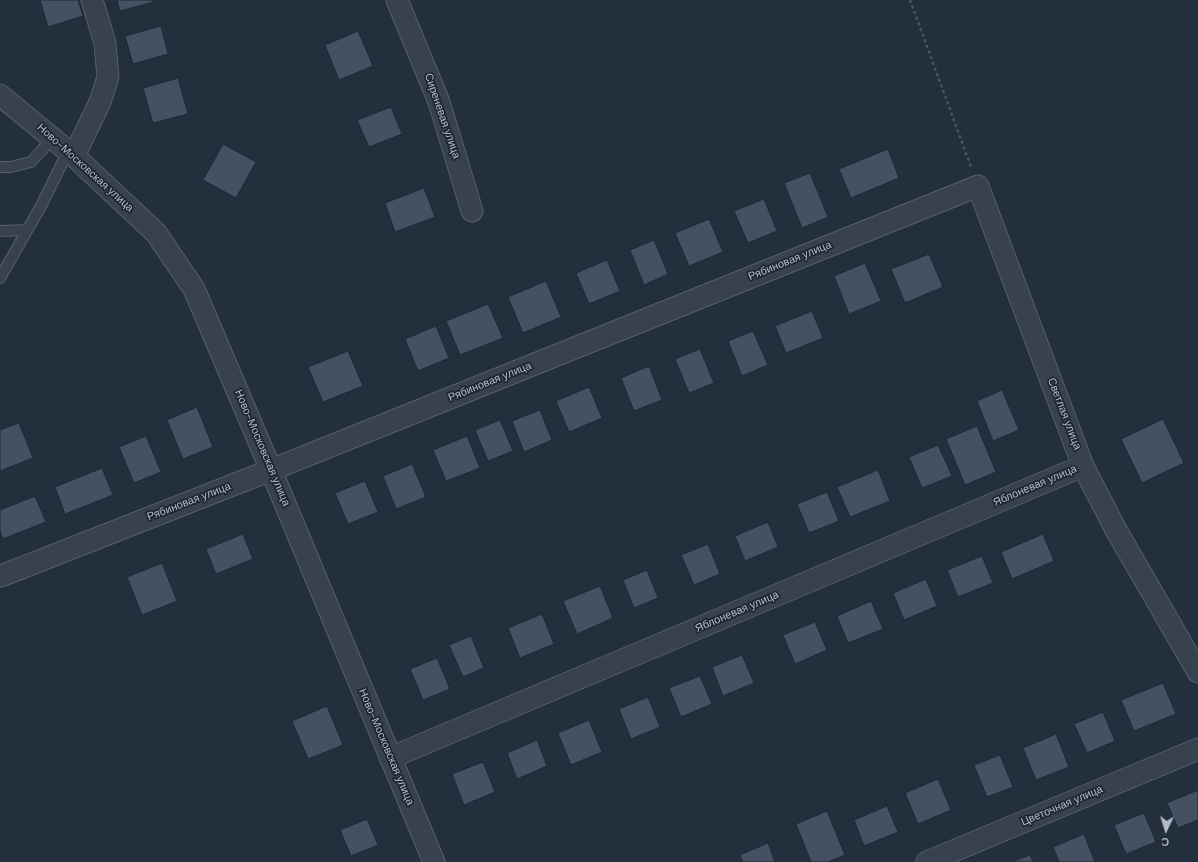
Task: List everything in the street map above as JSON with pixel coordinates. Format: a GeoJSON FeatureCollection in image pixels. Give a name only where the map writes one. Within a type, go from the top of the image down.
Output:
{"type":"FeatureCollection","features":[{"type":"Feature","properties":{"kind":"street"},"geometry":{"type":"LineString","coordinates":[[71,153],[100,102],[108,77],[106,42],[92,0]]}},
{"type":"Feature","properties":{"kind":"street","name":"Сиреневая улица"},"geometry":{"type":"LineString","coordinates":[[397,0],[439,102],[472,211]]}},
{"type":"Feature","properties":{"kind":"street","name":"Ново-Московская улица"},"geometry":{"type":"LineString","coordinates":[[0,95],[71,153],[156,233],[194,289],[434,862]]}},
{"type":"Feature","properties":{"kind":"street","name":"Светлая улица"},"geometry":{"type":"LineString","coordinates":[[978,186],[1083,466],[1116,530],[1198,672]]}},
{"type":"Feature","properties":{"kind":"street","name":"Рябиновая улица"},"geometry":{"type":"LineString","coordinates":[[1,576],[271,470],[978,186]]}},
{"type":"Feature","properties":{"kind":"street","name":"Яблоневая улица"},"geometry":{"type":"LineString","coordinates":[[390,758],[1083,466]]}},
{"type":"Feature","properties":{"kind":"street","name":"Цветочная улица"},"geometry":{"type":"LineString","coordinates":[[926,862],[1198,749]]}},
{"type":"Feature","properties":{"kind":"lane"},"geometry":{"type":"LineString","coordinates":[[0,167],[11,167],[31,162],[52,137]]}},
{"type":"Feature","properties":{"kind":"lane"},"geometry":{"type":"LineString","coordinates":[[0,278],[71,153]]}},
{"type":"Feature","properties":{"kind":"lane"},"geometry":{"type":"LineString","coordinates":[[0,231],[27,230]]}},
{"type":"Feature","properties":{"kind":"path"},"geometry":{"type":"LineString","coordinates":[[910,0],[978,186]]}},
{"type":"Feature","properties":{"kind":"building"},"geometry":{"type":"Polygon","coordinates":[[[40,0],[78,0],[83,16],[48,27],[40,0]]]}},
{"type":"Feature","properties":{"kind":"building"},"geometry":{"type":"Polygon","coordinates":[[[117,0],[153,0],[153,2],[120,11],[117,0]]]}},
{"type":"Feature","properties":{"kind":"building"},"geometry":{"type":"Polygon","coordinates":[[[161,26],[168,54],[133,64],[125,36],[161,26]]]}},
{"type":"Feature","properties":{"kind":"building"},"geometry":{"type":"Polygon","coordinates":[[[358,31],[373,66],[339,80],[325,45],[358,31]]]}},
{"type":"Feature","properties":{"kind":"building"},"geometry":{"type":"Polygon","coordinates":[[[178,78],[188,114],[153,123],[143,88],[178,78]]]}},
{"type":"Feature","properties":{"kind":"building"},"geometry":{"type":"Polygon","coordinates":[[[391,107],[402,134],[369,147],[357,120],[391,107]]]}},
{"type":"Feature","properties":{"kind":"building"},"geometry":{"type":"Polygon","coordinates":[[[223,144],[256,162],[236,198],[203,180],[223,144]]]}},
{"type":"Feature","properties":{"kind":"building"},"geometry":{"type":"Polygon","coordinates":[[[888,149],[899,178],[851,198],[839,169],[888,149]]]}},
{"type":"Feature","properties":{"kind":"building"},"geometry":{"type":"Polygon","coordinates":[[[810,173],[828,217],[802,228],[784,183],[810,173]]]}},
{"type":"Feature","properties":{"kind":"building"},"geometry":{"type":"Polygon","coordinates":[[[424,188],[435,217],[395,232],[385,203],[424,188]]]}},
{"type":"Feature","properties":{"kind":"building"},"geometry":{"type":"Polygon","coordinates":[[[764,199],[777,231],[748,243],[734,211],[764,199]]]}},
{"type":"Feature","properties":{"kind":"building"},"geometry":{"type":"Polygon","coordinates":[[[709,219],[723,252],[689,266],[675,233],[709,219]]]}},
{"type":"Feature","properties":{"kind":"building"},"geometry":{"type":"Polygon","coordinates":[[[654,240],[668,274],[644,285],[630,250],[654,240]]]}},
{"type":"Feature","properties":{"kind":"building"},"geometry":{"type":"Polygon","coordinates":[[[929,254],[943,287],[905,303],[891,269],[929,254]]]}},
{"type":"Feature","properties":{"kind":"building"},"geometry":{"type":"Polygon","coordinates":[[[607,260],[620,291],[589,304],[576,273],[607,260]]]}},
{"type":"Feature","properties":{"kind":"building"},"geometry":{"type":"Polygon","coordinates":[[[865,263],[881,301],[849,314],[834,276],[865,263]]]}},
{"type":"Feature","properties":{"kind":"building"},"geometry":{"type":"Polygon","coordinates":[[[546,281],[561,317],[523,333],[508,297],[546,281]]]}},
{"type":"Feature","properties":{"kind":"building"},"geometry":{"type":"Polygon","coordinates":[[[488,304],[503,338],[460,355],[446,321],[488,304]]]}},
{"type":"Feature","properties":{"kind":"building"},"geometry":{"type":"Polygon","coordinates":[[[812,311],[823,338],[786,353],[775,326],[812,311]]]}},
{"type":"Feature","properties":{"kind":"building"},"geometry":{"type":"Polygon","coordinates":[[[436,326],[449,358],[418,371],[405,339],[436,326]]]}},
{"type":"Feature","properties":{"kind":"building"},"geometry":{"type":"Polygon","coordinates":[[[753,331],[768,365],[742,376],[728,341],[753,331]]]}},
{"type":"Feature","properties":{"kind":"building"},"geometry":{"type":"Polygon","coordinates":[[[700,349],[714,383],[689,393],[675,359],[700,349]]]}},
{"type":"Feature","properties":{"kind":"building"},"geometry":{"type":"Polygon","coordinates":[[[348,351],[363,386],[323,402],[308,367],[348,351]]]}},
{"type":"Feature","properties":{"kind":"building"},"geometry":{"type":"Polygon","coordinates":[[[649,366],[662,400],[634,411],[621,378],[649,366]]]}},
{"type":"Feature","properties":{"kind":"building"},"geometry":{"type":"Polygon","coordinates":[[[589,387],[602,418],[569,432],[556,401],[589,387]]]}},
{"type":"Feature","properties":{"kind":"building"},"geometry":{"type":"Polygon","coordinates":[[[1002,390],[1019,430],[993,441],[977,401],[1002,390]]]}},
{"type":"Feature","properties":{"kind":"building"},"geometry":{"type":"Polygon","coordinates":[[[197,407],[213,447],[183,459],[167,420],[197,407]]]}},
{"type":"Feature","properties":{"kind":"building"},"geometry":{"type":"Polygon","coordinates":[[[540,410],[552,440],[524,452],[512,421],[540,410]]]}},
{"type":"Feature","properties":{"kind":"building"},"geometry":{"type":"Polygon","coordinates":[[[1163,419],[1184,463],[1142,483],[1121,439],[1163,419]]]}},
{"type":"Feature","properties":{"kind":"building"},"geometry":{"type":"Polygon","coordinates":[[[500,420],[513,451],[488,461],[475,430],[500,420]]]}},
{"type":"Feature","properties":{"kind":"building"},"geometry":{"type":"Polygon","coordinates":[[[19,423],[33,458],[0,471],[0,430],[19,423]]]}},
{"type":"Feature","properties":{"kind":"building"},"geometry":{"type":"Polygon","coordinates":[[[977,426],[996,472],[965,485],[946,439],[977,426]]]}},
{"type":"Feature","properties":{"kind":"building"},"geometry":{"type":"Polygon","coordinates":[[[146,436],[161,472],[134,483],[119,447],[146,436]]]}},
{"type":"Feature","properties":{"kind":"building"},"geometry":{"type":"Polygon","coordinates":[[[467,436],[480,468],[446,481],[433,450],[467,436]]]}},
{"type":"Feature","properties":{"kind":"building"},"geometry":{"type":"Polygon","coordinates":[[[938,445],[952,476],[922,488],[909,457],[938,445]]]}},
{"type":"Feature","properties":{"kind":"building"},"geometry":{"type":"Polygon","coordinates":[[[412,464],[426,497],[396,509],[383,476],[412,464]]]}},
{"type":"Feature","properties":{"kind":"building"},"geometry":{"type":"Polygon","coordinates":[[[102,468],[113,495],[65,514],[55,487],[102,468]]]}},
{"type":"Feature","properties":{"kind":"building"},"geometry":{"type":"Polygon","coordinates":[[[878,470],[890,501],[850,517],[837,487],[878,470]]]}},
{"type":"Feature","properties":{"kind":"building"},"geometry":{"type":"Polygon","coordinates":[[[365,481],[378,512],[348,524],[335,493],[365,481]]]}},
{"type":"Feature","properties":{"kind":"building"},"geometry":{"type":"Polygon","coordinates":[[[827,492],[839,521],[809,533],[797,504],[827,492]]]}},
{"type":"Feature","properties":{"kind":"building"},"geometry":{"type":"Polygon","coordinates":[[[35,496],[46,522],[3,539],[0,531],[0,510],[35,496]]]}},
{"type":"Feature","properties":{"kind":"building"},"geometry":{"type":"Polygon","coordinates":[[[768,522],[778,547],[745,561],[735,536],[768,522]]]}},
{"type":"Feature","properties":{"kind":"building"},"geometry":{"type":"Polygon","coordinates":[[[243,534],[253,559],[216,574],[206,549],[243,534]]]}},
{"type":"Feature","properties":{"kind":"building"},"geometry":{"type":"Polygon","coordinates":[[[1043,534],[1054,561],[1012,579],[1001,552],[1043,534]]]}},
{"type":"Feature","properties":{"kind":"building"},"geometry":{"type":"Polygon","coordinates":[[[708,544],[720,574],[694,585],[681,555],[708,544]]]}},
{"type":"Feature","properties":{"kind":"building"},"geometry":{"type":"Polygon","coordinates":[[[982,556],[993,583],[958,597],[947,570],[982,556]]]}},
{"type":"Feature","properties":{"kind":"building"},"geometry":{"type":"Polygon","coordinates":[[[162,563],[177,601],[142,615],[127,577],[162,563]]]}},
{"type":"Feature","properties":{"kind":"building"},"geometry":{"type":"Polygon","coordinates":[[[647,570],[658,598],[634,608],[623,580],[647,570]]]}},
{"type":"Feature","properties":{"kind":"building"},"geometry":{"type":"Polygon","coordinates":[[[926,579],[937,606],[904,620],[893,593],[926,579]]]}},
{"type":"Feature","properties":{"kind":"building"},"geometry":{"type":"Polygon","coordinates":[[[600,586],[613,618],[577,634],[563,601],[600,586]]]}},
{"type":"Feature","properties":{"kind":"building"},"geometry":{"type":"Polygon","coordinates":[[[871,601],[883,629],[848,643],[837,616],[871,601]]]}},
{"type":"Feature","properties":{"kind":"building"},"geometry":{"type":"Polygon","coordinates":[[[542,614],[554,644],[520,658],[508,628],[542,614]]]}},
{"type":"Feature","properties":{"kind":"building"},"geometry":{"type":"Polygon","coordinates":[[[815,622],[827,650],[795,664],[783,635],[815,622]]]}},
{"type":"Feature","properties":{"kind":"building"},"geometry":{"type":"Polygon","coordinates":[[[471,636],[484,668],[463,677],[449,645],[471,636]]]}},
{"type":"Feature","properties":{"kind":"building"},"geometry":{"type":"Polygon","coordinates":[[[742,655],[754,683],[723,696],[712,667],[742,655]]]}},
{"type":"Feature","properties":{"kind":"building"},"geometry":{"type":"Polygon","coordinates":[[[437,658],[450,689],[423,700],[410,669],[437,658]]]}},
{"type":"Feature","properties":{"kind":"building"},"geometry":{"type":"Polygon","coordinates":[[[700,676],[712,704],[681,717],[669,688],[700,676]]]}},
{"type":"Feature","properties":{"kind":"building"},"geometry":{"type":"Polygon","coordinates":[[[1163,683],[1176,714],[1134,731],[1121,700],[1163,683]]]}},
{"type":"Feature","properties":{"kind":"building"},"geometry":{"type":"Polygon","coordinates":[[[648,697],[660,727],[631,739],[619,709],[648,697]]]}},
{"type":"Feature","properties":{"kind":"building"},"geometry":{"type":"Polygon","coordinates":[[[327,706],[343,745],[308,759],[292,721],[327,706]]]}},
{"type":"Feature","properties":{"kind":"building"},"geometry":{"type":"Polygon","coordinates":[[[1103,712],[1115,741],[1087,753],[1074,724],[1103,712]]]}},
{"type":"Feature","properties":{"kind":"building"},"geometry":{"type":"Polygon","coordinates":[[[589,720],[602,752],[571,765],[558,733],[589,720]]]}},
{"type":"Feature","properties":{"kind":"building"},"geometry":{"type":"Polygon","coordinates":[[[1056,734],[1069,767],[1036,780],[1023,748],[1056,734]]]}},
{"type":"Feature","properties":{"kind":"building"},"geometry":{"type":"Polygon","coordinates":[[[537,740],[547,766],[517,779],[507,753],[537,740]]]}},
{"type":"Feature","properties":{"kind":"building"},"geometry":{"type":"Polygon","coordinates":[[[1000,755],[1013,787],[987,797],[974,765],[1000,755]]]}},
{"type":"Feature","properties":{"kind":"building"},"geometry":{"type":"Polygon","coordinates":[[[483,762],[495,792],[464,805],[452,774],[483,762]]]}},
{"type":"Feature","properties":{"kind":"building"},"geometry":{"type":"Polygon","coordinates":[[[938,779],[951,810],[918,824],[905,793],[938,779]]]}},
{"type":"Feature","properties":{"kind":"building"},"geometry":{"type":"Polygon","coordinates":[[[1198,790],[1198,820],[1178,828],[1167,803],[1198,790]]]}},
{"type":"Feature","properties":{"kind":"building"},"geometry":{"type":"Polygon","coordinates":[[[887,806],[898,832],[864,846],[854,820],[887,806]]]}},
{"type":"Feature","properties":{"kind":"building"},"geometry":{"type":"Polygon","coordinates":[[[827,811],[845,855],[828,862],[811,862],[796,824],[827,811]]]}},
{"type":"Feature","properties":{"kind":"building"},"geometry":{"type":"Polygon","coordinates":[[[1144,813],[1156,842],[1126,854],[1114,825],[1144,813]]]}},
{"type":"Feature","properties":{"kind":"building"},"geometry":{"type":"Polygon","coordinates":[[[367,819],[378,845],[351,856],[340,830],[367,819]]]}},
{"type":"Feature","properties":{"kind":"building"},"geometry":{"type":"Polygon","coordinates":[[[1084,834],[1095,862],[1059,862],[1053,847],[1084,834]]]}},
{"type":"Feature","properties":{"kind":"building"},"geometry":{"type":"Polygon","coordinates":[[[768,843],[775,862],[743,862],[740,855],[768,843]]]}},
{"type":"Feature","properties":{"kind":"building"},"geometry":{"type":"Polygon","coordinates":[[[1030,855],[1033,862],[1011,862],[1030,855]]]}}]}
